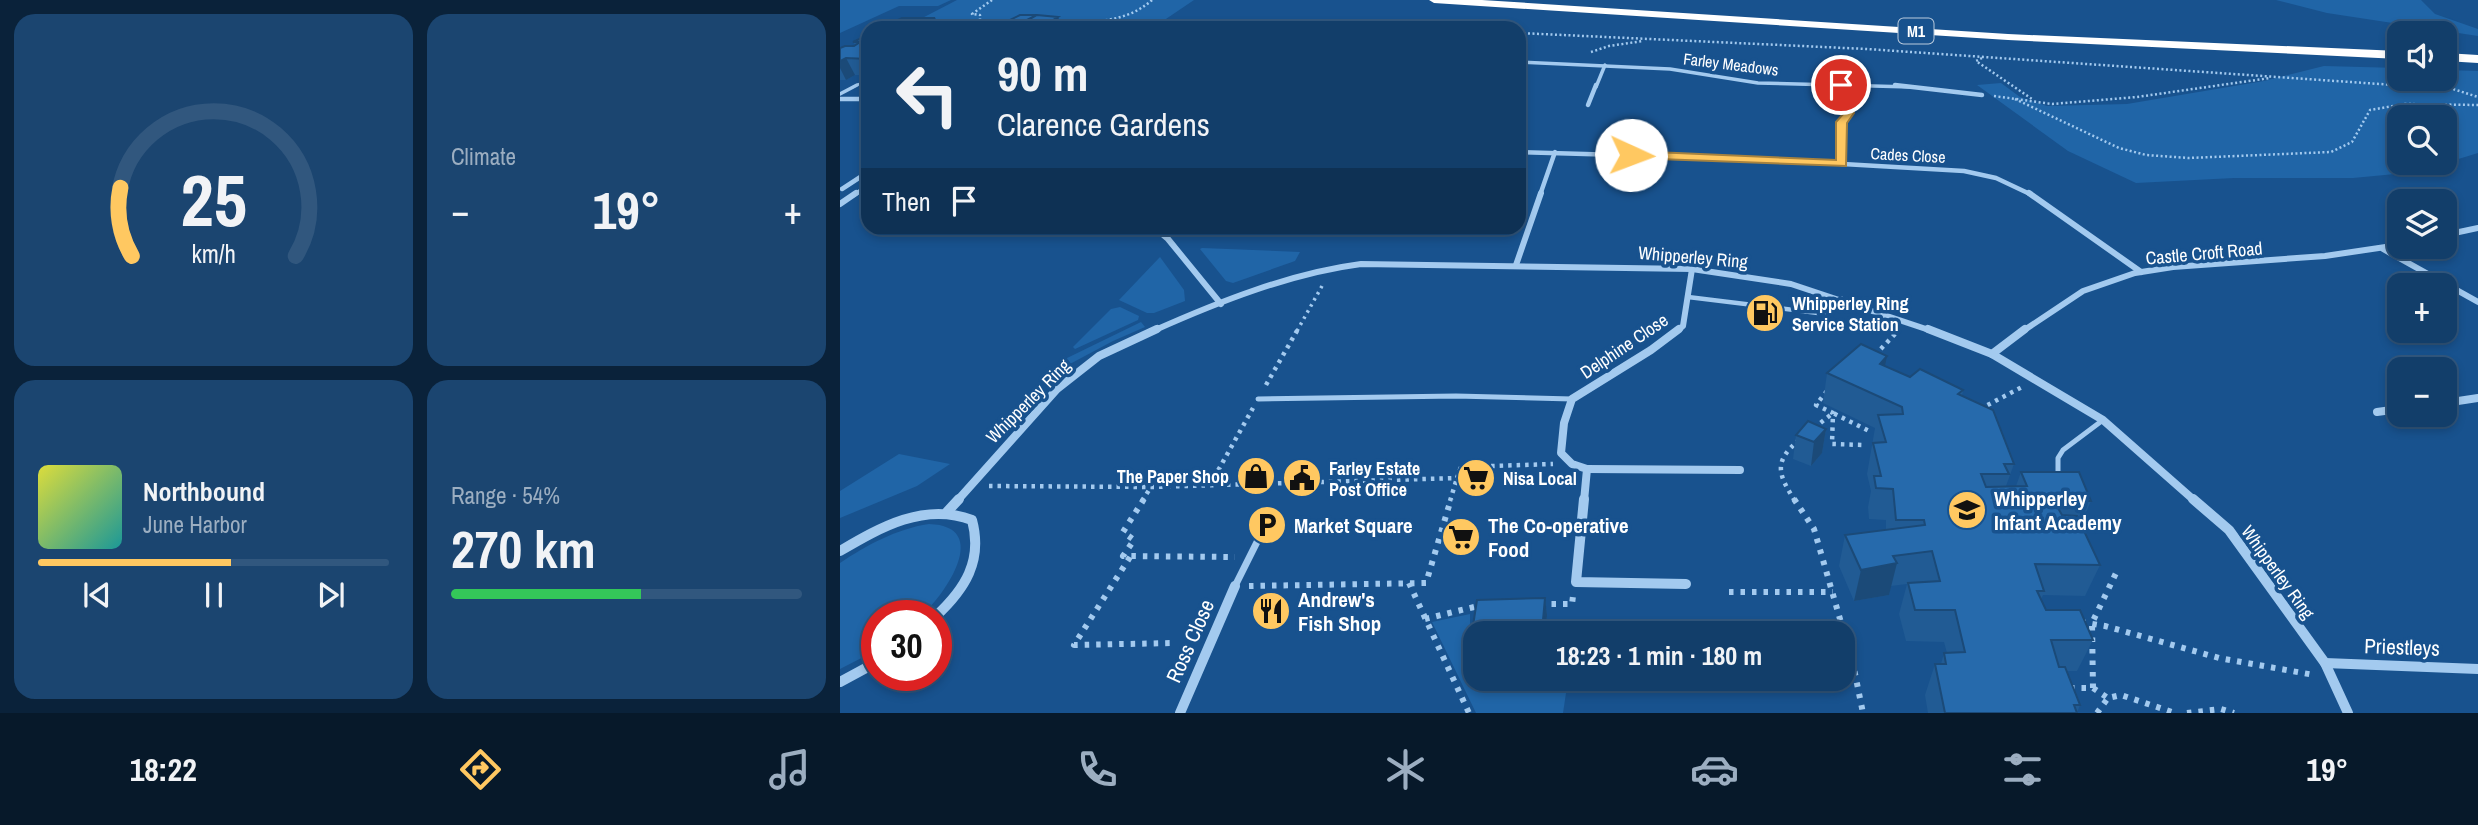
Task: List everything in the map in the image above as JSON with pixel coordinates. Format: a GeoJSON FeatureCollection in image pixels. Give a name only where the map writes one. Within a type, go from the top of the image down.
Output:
{"type":"FeatureCollection","features":[{"type":"Feature","properties":{"kind":"highway","name":"M1"},"geometry":{"type":"LineString","coordinates":[[1433,0],[2008,37],[2387,54]]}},
{"type":"Feature","properties":{"kind":"highway","name":"M1"},"geometry":{"type":"LineString","coordinates":[[1544,0],[2387,46]]}},
{"type":"Feature","properties":{"kind":"highway"},"geometry":{"type":"LineString","coordinates":[[2457,49],[2478,50]]}},
{"type":"Feature","properties":{"kind":"highway"},"geometry":{"type":"LineString","coordinates":[[2457,58],[2478,59]]}},
{"type":"Feature","properties":{"kind":"street","name":"Farley Meadows"},"geometry":{"type":"LineString","coordinates":[[1526,62],[1670,69],[1758,83],[1892,85],[1982,95]]}},
{"type":"Feature","properties":{"kind":"street"},"geometry":{"type":"LineString","coordinates":[[1588,105],[1605,65]]}},
{"type":"Feature","properties":{"kind":"street"},"geometry":{"type":"LineString","coordinates":[[1841,85],[1849,113],[1842,122],[1842,164]]}},
{"type":"Feature","properties":{"kind":"street"},"geometry":{"type":"LineString","coordinates":[[840,99],[861,99]]}},
{"type":"Feature","properties":{"kind":"street","name":"Cades Close"},"geometry":{"type":"LineString","coordinates":[[1526,152],[1964,171],[1996,178],[2025,191],[2141,272]]}},
{"type":"Feature","properties":{"kind":"street"},"geometry":{"type":"LineString","coordinates":[[1516,265],[1555,152]]}},
{"type":"Feature","properties":{"kind":"street"},"geometry":{"type":"LineString","coordinates":[[841,189],[861,176]]}},
{"type":"Feature","properties":{"kind":"street"},"geometry":{"type":"LineString","coordinates":[[841,189],[861,189]]}},
{"type":"Feature","properties":{"kind":"street"},"geometry":{"type":"LineString","coordinates":[[840,204],[861,192]]}},
{"type":"Feature","properties":{"kind":"street"},"geometry":{"type":"LineString","coordinates":[[2457,233],[2478,228]]}},
{"type":"Feature","properties":{"kind":"street"},"geometry":{"type":"LineString","coordinates":[[1163,235],[1221,304]]}},
{"type":"Feature","properties":{"kind":"street","name":"Castle Croft Road"},"geometry":{"type":"LineString","coordinates":[[1992,354],[2059,304],[2100,283],[2141,272],[2185,266],[2256,262],[2387,248]]}},
{"type":"Feature","properties":{"kind":"street"},"geometry":{"type":"LineString","coordinates":[[2382,249],[2478,302]]}},
{"type":"Feature","properties":{"kind":"street","name":"Whipperley Ring"},"geometry":{"type":"LineString","coordinates":[[947,512],[1057,389],[1079,370],[1122,345],[1293,277],[1333,267],[1362,264],[1692,269],[1791,284],[1908,321],[1992,354],[2104,420],[2229,530],[2325,663],[2348,713]]}},
{"type":"Feature","properties":{"kind":"street","name":"Delphine Close"},"geometry":{"type":"LineString","coordinates":[[1572,464],[1562,453],[1564,423],[1572,399],[1651,350],[1683,326],[1692,269]]}},
{"type":"Feature","properties":{"kind":"street"},"geometry":{"type":"LineString","coordinates":[[2457,401],[2478,398]]}},
{"type":"Feature","properties":{"kind":"street"},"geometry":{"type":"LineString","coordinates":[[2377,412],[2387,411]]}},
{"type":"Feature","properties":{"kind":"street"},"geometry":{"type":"LineString","coordinates":[[1572,464],[1587,470],[1740,470]]}},
{"type":"Feature","properties":{"kind":"street"},"geometry":{"type":"LineString","coordinates":[[1587,470],[1576,582],[1686,584]]}},
{"type":"Feature","properties":{"kind":"street"},"geometry":{"type":"LineString","coordinates":[[840,551],[912,516],[947,512],[961,514],[972,520],[980,544],[975,565],[962,588],[951,600]]}},
{"type":"Feature","properties":{"kind":"street","name":"Ross Close"},"geometry":{"type":"LineString","coordinates":[[1180,713],[1235,586]]}},
{"type":"Feature","properties":{"kind":"street","name":"Priestleys"},"geometry":{"type":"LineString","coordinates":[[2325,663],[2478,669]]}},
{"type":"Feature","properties":{"kind":"street"},"geometry":{"type":"LineString","coordinates":[[840,682],[861,671]]}},
{"type":"Feature","properties":{"kind":"lane"},"geometry":{"type":"LineString","coordinates":[[840,94],[861,83]]}},
{"type":"Feature","properties":{"kind":"lane"},"geometry":{"type":"LineString","coordinates":[[1688,297],[1818,313],[1829,312],[1842,299]]}},
{"type":"Feature","properties":{"kind":"lane"},"geometry":{"type":"LineString","coordinates":[[1258,399],[1456,396],[1572,399]]}},
{"type":"Feature","properties":{"kind":"lane"},"geometry":{"type":"LineString","coordinates":[[2058,479],[2058,458],[2063,450],[2104,420]]}},
{"type":"Feature","properties":{"kind":"lane"},"geometry":{"type":"LineString","coordinates":[[1235,586],[1258,540]]}},
{"type":"Feature","properties":{"kind":"path"},"geometry":{"type":"LineString","coordinates":[[982,21],[981,16],[972,12],[992,0]]}},
{"type":"Feature","properties":{"kind":"path"},"geometry":{"type":"LineString","coordinates":[[1108,21],[1142,9],[1152,0]]}},
{"type":"Feature","properties":{"kind":"path"},"geometry":{"type":"LineString","coordinates":[[1526,33],[1867,49],[2258,74],[2441,88],[2478,97]]}},
{"type":"Feature","properties":{"kind":"path"},"geometry":{"type":"LineString","coordinates":[[1581,64],[1592,50],[1647,39]]}},
{"type":"Feature","properties":{"kind":"path"},"geometry":{"type":"LineString","coordinates":[[1984,57],[1976,61],[2023,95],[2039,102]]}},
{"type":"Feature","properties":{"kind":"path"},"geometry":{"type":"LineString","coordinates":[[1982,95],[2052,104],[2137,97],[2274,77]]}},
{"type":"Feature","properties":{"kind":"path"},"geometry":{"type":"LineString","coordinates":[[2015,99],[2119,148],[2146,156],[2189,158],[2331,152],[2352,142],[2370,110],[2405,104],[2478,105]]}},
{"type":"Feature","properties":{"kind":"path"},"geometry":{"type":"LineString","coordinates":[[1210,485],[1333,267]]}},
{"type":"Feature","properties":{"kind":"path"},"geometry":{"type":"LineString","coordinates":[[1870,360],[1908,321]]}},
{"type":"Feature","properties":{"kind":"path"},"geometry":{"type":"LineString","coordinates":[[1971,414],[2035,380]]}},
{"type":"Feature","properties":{"kind":"path"},"geometry":{"type":"LineString","coordinates":[[1831,386],[1816,405],[1871,432]]}},
{"type":"Feature","properties":{"kind":"path"},"geometry":{"type":"LineString","coordinates":[[1833,413],[1832,444],[1865,445]]}},
{"type":"Feature","properties":{"kind":"path"},"geometry":{"type":"LineString","coordinates":[[1833,413],[1786,451],[1779,470],[1783,482],[1814,529],[1833,592],[1863,713]]}},
{"type":"Feature","properties":{"kind":"path"},"geometry":{"type":"LineString","coordinates":[[1235,586],[1426,583],[1461,467],[1572,464]]}},
{"type":"Feature","properties":{"kind":"path"},"geometry":{"type":"LineString","coordinates":[[969,486],[1151,487],[1457,478]]}},
{"type":"Feature","properties":{"kind":"path"},"geometry":{"type":"LineString","coordinates":[[1151,487],[1123,532],[1135,540],[1123,556],[1250,557]]}},
{"type":"Feature","properties":{"kind":"path"},"geometry":{"type":"LineString","coordinates":[[1130,556],[1074,645],[1175,643]]}},
{"type":"Feature","properties":{"kind":"path"},"geometry":{"type":"LineString","coordinates":[[2092,688],[2092,623],[2117,571]]}},
{"type":"Feature","properties":{"kind":"path"},"geometry":{"type":"LineString","coordinates":[[1533,605],[1572,604],[1576,582]]}},
{"type":"Feature","properties":{"kind":"path"},"geometry":{"type":"LineString","coordinates":[[1409,583],[1469,713]]}},
{"type":"Feature","properties":{"kind":"path"},"geometry":{"type":"LineString","coordinates":[[1730,592],[1833,592]]}},
{"type":"Feature","properties":{"kind":"path"},"geometry":{"type":"LineString","coordinates":[[1425,619],[1479,606],[1477,619]]}},
{"type":"Feature","properties":{"kind":"path"},"geometry":{"type":"LineString","coordinates":[[2067,622],[2092,623],[2219,658],[2332,678]]}},
{"type":"Feature","properties":{"kind":"path"},"geometry":{"type":"LineString","coordinates":[[2056,688],[2092,688],[2108,698]]}},
{"type":"Feature","properties":{"kind":"path"},"geometry":{"type":"LineString","coordinates":[[2097,713],[2108,698],[2122,695],[2175,713]]}},
{"type":"Feature","properties":{"kind":"path"},"geometry":{"type":"LineString","coordinates":[[2187,713],[2221,709],[2234,713]]}},
{"type":"Feature","properties":{"kind":"shaded area"},"geometry":{"type":"Polygon","coordinates":[[[840,0],[951,0],[938,6],[899,6],[861,21],[840,33],[840,0]]]}},
{"type":"Feature","properties":{"kind":"shaded area"},"geometry":{"type":"Polygon","coordinates":[[[957,0],[1194,0],[1163,21],[916,21],[957,0]]]}},
{"type":"Feature","properties":{"kind":"shaded area"},"geometry":{"type":"Polygon","coordinates":[[[2276,0],[2421,0],[2435,14],[2455,21],[2387,22],[2327,13],[2276,0]]]}},
{"type":"Feature","properties":{"kind":"shaded area"},"geometry":{"type":"Polygon","coordinates":[[[2457,22],[2478,29],[2478,36],[2457,33],[2457,22]]]}},
{"type":"Feature","properties":{"kind":"shaded area"},"geometry":{"type":"Polygon","coordinates":[[[2324,66],[2387,68],[2387,91],[2457,91],[2457,70],[2478,71],[2478,153],[2457,159],[2457,105],[2387,105],[2387,175],[2353,178],[2234,178],[2136,183],[2068,151],[1977,85],[2001,83],[2020,97],[2047,106],[2127,104],[2264,81],[2324,66]]]}},
{"type":"Feature","properties":{"kind":"shaded area"},"geometry":{"type":"Polygon","coordinates":[[[1200,249],[1300,252],[1295,261],[1233,283],[1226,281],[1200,249]]]}},
{"type":"Feature","properties":{"kind":"shaded area"},"geometry":{"type":"Polygon","coordinates":[[[1160,257],[1184,290],[1185,301],[1154,313],[1147,313],[1119,300],[1160,257]]]}},
{"type":"Feature","properties":{"kind":"shaded area"},"geometry":{"type":"Polygon","coordinates":[[[1120,307],[1139,316],[1138,320],[1075,349],[1073,347],[1111,309],[1120,307]]]}},
{"type":"Feature","properties":{"kind":"shaded area"},"geometry":{"type":"Polygon","coordinates":[[[1141,322],[1145,327],[1068,365],[1063,360],[1141,322]]]}},
{"type":"Feature","properties":{"kind":"shaded area"},"geometry":{"type":"Polygon","coordinates":[[[899,454],[950,464],[917,486],[840,518],[840,491],[899,454]]]}},
{"type":"Feature","properties":{"kind":"shaded area"},"geometry":{"type":"Polygon","coordinates":[[[929,524],[948,528],[958,536],[961,548],[951,578],[936,600],[861,600],[861,658],[840,669],[840,563],[882,539],[929,524]]]}},
{"type":"Feature","properties":{"kind":"shaded area"},"geometry":{"type":"Polygon","coordinates":[[[1470,614],[1470,621],[1463,621],[1463,686],[1432,622],[1470,614]]]}},
{"type":"Feature","properties":{"kind":"shaded area"},"geometry":{"type":"Polygon","coordinates":[[[1465,691],[1566,693],[1563,713],[1476,713],[1465,691]]]}},
{"type":"Feature","properties":{"kind":"building"},"geometry":{"type":"Polygon","coordinates":[[[1020,15],[1037,15],[1027,20],[1008,21],[1020,15]]]}},
{"type":"Feature","properties":{"kind":"building"},"geometry":{"type":"Polygon","coordinates":[[[1037,15],[1058,17],[1051,21],[1022,21],[1037,15]]]}},
{"type":"Feature","properties":{"kind":"building"},"geometry":{"type":"Polygon","coordinates":[[[902,18],[935,18],[929,21],[896,21],[902,18]]]}},
{"type":"Feature","properties":{"kind":"building"},"geometry":{"type":"Polygon","coordinates":[[[861,38],[861,59],[846,58],[840,61],[840,48],[854,46],[860,42],[853,42],[861,38]]]}},
{"type":"Feature","properties":{"kind":"building"},"geometry":{"type":"Polygon","coordinates":[[[1861,344],[1887,356],[1880,364],[1910,377],[1920,369],[1963,390],[1958,394],[1993,410],[2014,464],[2004,464],[2009,474],[1981,474],[1986,487],[2027,486],[2021,472],[2079,472],[2091,501],[2054,501],[2062,515],[2077,516],[2100,565],[2035,564],[2044,591],[2037,591],[2046,610],[2080,610],[2093,640],[2051,640],[2059,667],[2065,667],[2080,705],[2074,705],[2077,713],[1945,713],[1935,664],[1946,664],[1944,653],[1965,652],[1955,610],[1915,610],[1908,583],[1940,581],[1932,551],[1893,556],[1897,563],[1861,570],[1845,535],[1925,525],[1924,520],[1896,520],[1893,489],[1876,488],[1874,476],[1881,476],[1873,443],[1886,442],[1878,415],[1903,414],[1902,407],[1827,373],[1861,344]]]}},
{"type":"Feature","properties":{"kind":"building"},"geometry":{"type":"Polygon","coordinates":[[[1808,421],[1826,429],[1814,442],[1796,435],[1808,421]]]}},
{"type":"Feature","properties":{"kind":"building"},"geometry":{"type":"Polygon","coordinates":[[[1545,598],[1543,621],[1474,621],[1477,600],[1545,598]]]}},
{"type":"Feature","properties":{"kind":"place","name":"Whipperley Ring Service Station"},"geometry":{"type":"Point","coordinates":[1765,313]}},
{"type":"Feature","properties":{"kind":"place","name":"The Paper Shop"},"geometry":{"type":"Point","coordinates":[1256,476]}},
{"type":"Feature","properties":{"kind":"place","name":"Farley Estate Post Office"},"geometry":{"type":"Point","coordinates":[1302,478]}},
{"type":"Feature","properties":{"kind":"place","name":"Nisa Local"},"geometry":{"type":"Point","coordinates":[1476,478]}},
{"type":"Feature","properties":{"kind":"place","name":"Whipperley Infant Academy"},"geometry":{"type":"Point","coordinates":[1967,510]}},
{"type":"Feature","properties":{"kind":"place","name":"Market Square"},"geometry":{"type":"Point","coordinates":[1267,525]}},
{"type":"Feature","properties":{"kind":"place","name":"The Co-operative Food"},"geometry":{"type":"Point","coordinates":[1461,537]}},
{"type":"Feature","properties":{"kind":"place","name":"Andrew's Fish Shop"},"geometry":{"type":"Point","coordinates":[1271,611]}},
{"type":"Feature","properties":{"kind":"route"},"geometry":{"type":"LineString","coordinates":[[1631,155],[1842,164],[1842,122],[1849,113],[1841,85]]}}]}
